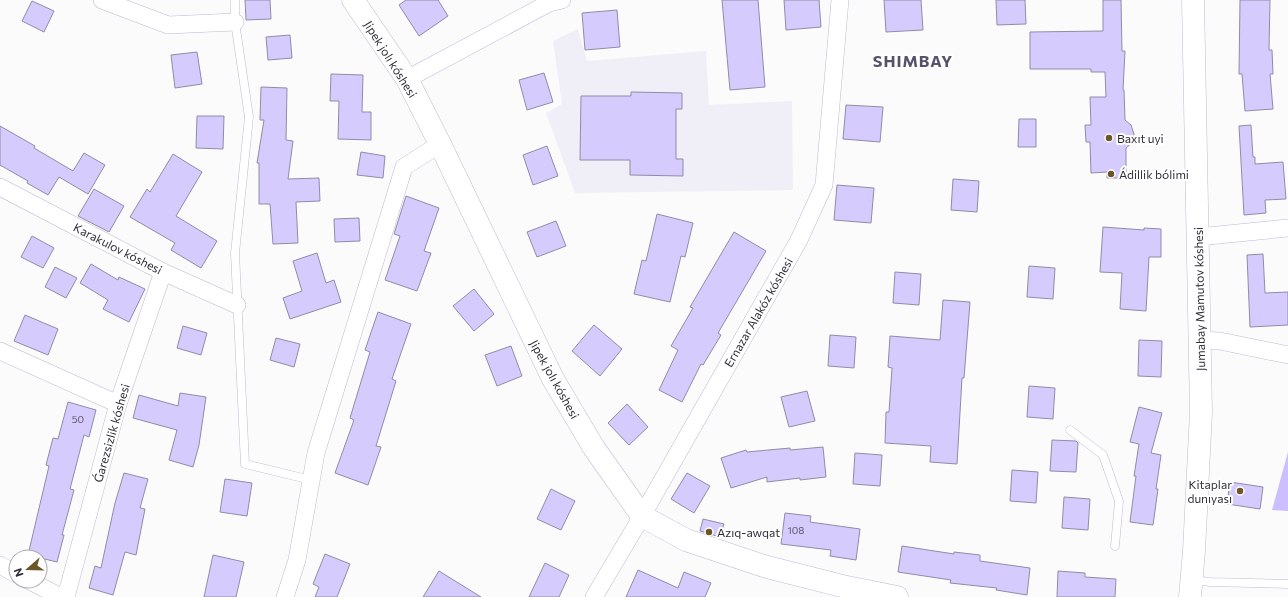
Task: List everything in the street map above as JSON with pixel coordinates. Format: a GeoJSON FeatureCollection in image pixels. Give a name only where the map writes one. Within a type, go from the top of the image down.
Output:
{"type":"FeatureCollection","features":[{"type":"Feature","properties":{"kind":"street"},"geometry":{"type":"LineString","coordinates":[[102,0],[168,26],[235,22]]}},
{"type":"Feature","properties":{"kind":"street","name":"Jipek jolı kóshesi"},"geometry":{"type":"LineString","coordinates":[[353,0],[406,79],[440,144],[553,379],[594,448],[642,516],[686,540],[842,592],[897,597]]}},
{"type":"Feature","properties":{"kind":"street","name":"Ernazar Alakóz kóshesi"},"geometry":{"type":"LineString","coordinates":[[594,597],[642,516],[799,240],[824,185],[840,0]]}},
{"type":"Feature","properties":{"kind":"street","name":"Jumabay Mamutov kóshesi"},"geometry":{"type":"LineString","coordinates":[[1190,589],[1201,412],[1193,0]]}},
{"type":"Feature","properties":{"kind":"street"},"geometry":{"type":"LineString","coordinates":[[406,79],[554,1]]}},
{"type":"Feature","properties":{"kind":"street"},"geometry":{"type":"LineString","coordinates":[[285,597],[296,560],[316,454],[404,167],[440,144]]}},
{"type":"Feature","properties":{"kind":"street","name":"Karakulov kóshesi"},"geometry":{"type":"LineString","coordinates":[[0,187],[163,272],[237,305]]}},
{"type":"Feature","properties":{"kind":"street"},"geometry":{"type":"LineString","coordinates":[[1198,237],[1288,228]]}},
{"type":"Feature","properties":{"kind":"street","name":"Ǵarezsizlik kóshesi"},"geometry":{"type":"LineString","coordinates":[[66,597],[118,404],[163,272]]}},
{"type":"Feature","properties":{"kind":"street"},"geometry":{"type":"LineString","coordinates":[[1199,340],[1220,341],[1288,355]]}},
{"type":"Feature","properties":{"kind":"street"},"geometry":{"type":"LineString","coordinates":[[0,351],[118,404]]}},
{"type":"Feature","properties":{"kind":"street"},"geometry":{"type":"LineString","coordinates":[[46,589],[61,597]]}},
{"type":"Feature","properties":{"kind":"lane"},"geometry":{"type":"LineString","coordinates":[[235,0],[235,22],[249,117],[235,253],[245,464],[311,480]]}},
{"type":"Feature","properties":{"kind":"lane"},"geometry":{"type":"LineString","coordinates":[[1070,430],[1103,456],[1119,501],[1115,546]]}},
{"type":"Feature","properties":{"kind":"lane"},"geometry":{"type":"LineString","coordinates":[[1190,589],[1210,582],[1288,584]]}},
{"type":"Feature","properties":{"kind":"shaded area"},"geometry":{"type":"Polygon","coordinates":[[[578,29],[587,61],[706,51],[709,105],[792,101],[793,190],[575,193],[546,113],[562,104],[553,41],[578,29]]]}},
{"type":"Feature","properties":{"kind":"shaded area"},"geometry":{"type":"Polygon","coordinates":[[[1288,452],[1288,511],[1272,510],[1288,452]]]}},
{"type":"Feature","properties":{"kind":"building"},"geometry":{"type":"Polygon","coordinates":[[[245,0],[270,0],[271,19],[246,20],[245,0]]]}},
{"type":"Feature","properties":{"kind":"building"},"geometry":{"type":"Polygon","coordinates":[[[406,0],[438,0],[448,16],[419,36],[399,5],[406,0]]]}},
{"type":"Feature","properties":{"kind":"building"},"geometry":{"type":"Polygon","coordinates":[[[722,0],[758,0],[765,87],[730,90],[722,0]]]}},
{"type":"Feature","properties":{"kind":"building"},"geometry":{"type":"Polygon","coordinates":[[[784,0],[819,0],[821,27],[786,30],[784,0]]]}},
{"type":"Feature","properties":{"kind":"building"},"geometry":{"type":"Polygon","coordinates":[[[884,0],[921,0],[923,30],[886,32],[884,0]]]}},
{"type":"Feature","properties":{"kind":"building"},"geometry":{"type":"Polygon","coordinates":[[[996,0],[1025,0],[1026,24],[997,25],[996,0]]]}},
{"type":"Feature","properties":{"kind":"building"},"geometry":{"type":"Polygon","coordinates":[[[1103,0],[1121,0],[1122,51],[1125,51],[1123,90],[1125,120],[1131,125],[1134,134],[1132,143],[1126,148],[1126,178],[1107,178],[1107,172],[1091,173],[1090,142],[1086,142],[1085,125],[1091,125],[1090,97],[1106,97],[1105,72],[1091,72],[1091,69],[1030,69],[1030,32],[1103,31],[1103,0]]]}},
{"type":"Feature","properties":{"kind":"building"},"geometry":{"type":"Polygon","coordinates":[[[1240,0],[1270,0],[1269,50],[1272,50],[1273,74],[1270,74],[1273,109],[1245,111],[1242,74],[1239,74],[1240,0]]]}},
{"type":"Feature","properties":{"kind":"building"},"geometry":{"type":"Polygon","coordinates":[[[32,1],[54,11],[44,32],[22,21],[32,1]]]}},
{"type":"Feature","properties":{"kind":"building"},"geometry":{"type":"Polygon","coordinates":[[[617,10],[620,47],[585,50],[582,13],[617,10]]]}},
{"type":"Feature","properties":{"kind":"building"},"geometry":{"type":"Polygon","coordinates":[[[290,35],[292,58],[268,60],[266,37],[290,35]]]}},
{"type":"Feature","properties":{"kind":"building"},"geometry":{"type":"Polygon","coordinates":[[[197,52],[202,84],[175,88],[171,55],[197,52]]]}},
{"type":"Feature","properties":{"kind":"building"},"geometry":{"type":"Polygon","coordinates":[[[544,73],[553,102],[527,110],[519,80],[544,73]]]}},
{"type":"Feature","properties":{"kind":"building"},"geometry":{"type":"Polygon","coordinates":[[[331,74],[363,75],[362,112],[371,112],[371,140],[338,139],[339,101],[330,101],[331,74]]]}},
{"type":"Feature","properties":{"kind":"building"},"geometry":{"type":"Polygon","coordinates":[[[261,87],[287,88],[286,140],[293,141],[288,179],[319,178],[320,201],[296,202],[298,243],[273,244],[270,204],[259,204],[259,163],[257,163],[264,120],[260,120],[261,87]]]}},
{"type":"Feature","properties":{"kind":"building"},"geometry":{"type":"Polygon","coordinates":[[[631,92],[682,93],[682,109],[676,109],[676,159],[683,159],[683,176],[630,175],[630,160],[580,160],[581,96],[631,96],[631,92]]]}},
{"type":"Feature","properties":{"kind":"building"},"geometry":{"type":"Polygon","coordinates":[[[846,105],[883,107],[880,142],[843,139],[846,105]]]}},
{"type":"Feature","properties":{"kind":"building"},"geometry":{"type":"Polygon","coordinates":[[[197,116],[224,116],[223,149],[196,148],[197,116]]]}},
{"type":"Feature","properties":{"kind":"building"},"geometry":{"type":"Polygon","coordinates":[[[1019,119],[1036,119],[1036,147],[1018,147],[1019,119]]]}},
{"type":"Feature","properties":{"kind":"building"},"geometry":{"type":"Polygon","coordinates":[[[1251,125],[1253,157],[1255,157],[1255,164],[1283,162],[1286,199],[1265,200],[1266,213],[1244,215],[1239,126],[1251,125]]]}},
{"type":"Feature","properties":{"kind":"building"},"geometry":{"type":"Polygon","coordinates":[[[0,126],[35,146],[34,148],[73,171],[84,153],[105,165],[88,194],[59,177],[48,195],[27,183],[28,181],[0,165],[0,126]]]}},
{"type":"Feature","properties":{"kind":"building"},"geometry":{"type":"Polygon","coordinates":[[[547,146],[558,176],[533,185],[523,155],[547,146]]]}},
{"type":"Feature","properties":{"kind":"building"},"geometry":{"type":"Polygon","coordinates":[[[361,152],[385,156],[383,178],[357,175],[361,152]]]}},
{"type":"Feature","properties":{"kind":"building"},"geometry":{"type":"Polygon","coordinates":[[[173,154],[202,172],[176,216],[217,241],[201,268],[171,250],[175,243],[130,217],[147,189],[150,192],[173,154]]]}},
{"type":"Feature","properties":{"kind":"building"},"geometry":{"type":"Polygon","coordinates":[[[953,179],[979,181],[977,212],[951,210],[953,179]]]}},
{"type":"Feature","properties":{"kind":"building"},"geometry":{"type":"Polygon","coordinates":[[[837,185],[874,188],[871,223],[834,220],[837,185]]]}},
{"type":"Feature","properties":{"kind":"building"},"geometry":{"type":"Polygon","coordinates":[[[94,189],[124,206],[109,232],[78,216],[94,189]]]}},
{"type":"Feature","properties":{"kind":"building"},"geometry":{"type":"Polygon","coordinates":[[[406,196],[439,208],[424,251],[431,253],[417,291],[385,280],[400,236],[394,234],[406,196]]]}},
{"type":"Feature","properties":{"kind":"building"},"geometry":{"type":"Polygon","coordinates":[[[657,214],[693,223],[685,257],[681,256],[670,302],[634,294],[642,260],[646,261],[657,214]]]}},
{"type":"Feature","properties":{"kind":"building"},"geometry":{"type":"Polygon","coordinates":[[[359,218],[360,241],[335,242],[334,219],[359,218]]]}},
{"type":"Feature","properties":{"kind":"building"},"geometry":{"type":"Polygon","coordinates":[[[556,221],[566,246],[537,257],[527,232],[556,221]]]}},
{"type":"Feature","properties":{"kind":"building"},"geometry":{"type":"Polygon","coordinates":[[[1103,227],[1144,230],[1144,228],[1161,229],[1161,257],[1149,257],[1146,311],[1120,309],[1122,273],[1100,272],[1103,227]]]}},
{"type":"Feature","properties":{"kind":"building"},"geometry":{"type":"Polygon","coordinates":[[[734,232],[766,251],[718,333],[721,335],[703,365],[701,364],[682,402],[659,390],[678,350],[671,346],[693,308],[690,307],[734,232]]]}},
{"type":"Feature","properties":{"kind":"building"},"geometry":{"type":"Polygon","coordinates":[[[32,236],[54,248],[43,268],[21,257],[32,236]]]}},
{"type":"Feature","properties":{"kind":"building"},"geometry":{"type":"Polygon","coordinates":[[[317,253],[326,283],[334,280],[341,302],[290,319],[283,298],[302,291],[293,261],[317,253]]]}},
{"type":"Feature","properties":{"kind":"building"},"geometry":{"type":"Polygon","coordinates":[[[1263,254],[1265,293],[1288,292],[1288,325],[1250,327],[1247,255],[1263,254]]]}},
{"type":"Feature","properties":{"kind":"building"},"geometry":{"type":"Polygon","coordinates":[[[91,264],[118,280],[119,277],[145,289],[129,322],[103,309],[108,300],[80,283],[91,264]]]}},
{"type":"Feature","properties":{"kind":"building"},"geometry":{"type":"Polygon","coordinates":[[[1029,266],[1055,268],[1053,299],[1027,297],[1029,266]]]}},
{"type":"Feature","properties":{"kind":"building"},"geometry":{"type":"Polygon","coordinates":[[[55,267],[77,278],[66,298],[45,287],[55,267]]]}},
{"type":"Feature","properties":{"kind":"building"},"geometry":{"type":"Polygon","coordinates":[[[895,272],[921,274],[919,305],[893,303],[895,272]]]}},
{"type":"Feature","properties":{"kind":"building"},"geometry":{"type":"Polygon","coordinates":[[[474,289],[494,314],[474,331],[453,306],[474,289]]]}},
{"type":"Feature","properties":{"kind":"building"},"geometry":{"type":"Polygon","coordinates":[[[943,300],[970,302],[964,378],[962,378],[957,464],[930,462],[931,446],[885,443],[886,412],[889,412],[892,368],[888,367],[890,336],[940,340],[943,300]]]}},
{"type":"Feature","properties":{"kind":"building"},"geometry":{"type":"Polygon","coordinates":[[[378,312],[411,324],[392,379],[396,381],[376,446],[381,447],[368,485],[335,473],[354,420],[350,418],[370,352],[365,350],[378,312]]]}},
{"type":"Feature","properties":{"kind":"building"},"geometry":{"type":"Polygon","coordinates":[[[25,315],[58,329],[48,355],[14,341],[25,315]]]}},
{"type":"Feature","properties":{"kind":"building"},"geometry":{"type":"Polygon","coordinates":[[[594,325],[622,349],[600,376],[572,351],[594,325]]]}},
{"type":"Feature","properties":{"kind":"building"},"geometry":{"type":"Polygon","coordinates":[[[183,326],[207,333],[201,355],[177,348],[183,326]]]}},
{"type":"Feature","properties":{"kind":"building"},"geometry":{"type":"Polygon","coordinates":[[[830,335],[856,337],[854,368],[828,366],[830,335]]]}},
{"type":"Feature","properties":{"kind":"building"},"geometry":{"type":"Polygon","coordinates":[[[276,338],[300,344],[294,367],[270,360],[276,338]]]}},
{"type":"Feature","properties":{"kind":"building"},"geometry":{"type":"Polygon","coordinates":[[[1139,340],[1162,341],[1161,377],[1138,376],[1139,340]]]}},
{"type":"Feature","properties":{"kind":"building"},"geometry":{"type":"Polygon","coordinates":[[[511,346],[522,376],[497,386],[485,355],[511,346]]]}},
{"type":"Feature","properties":{"kind":"building"},"geometry":{"type":"Polygon","coordinates":[[[1029,386],[1055,388],[1053,419],[1027,417],[1029,386]]]}},
{"type":"Feature","properties":{"kind":"building"},"geometry":{"type":"Polygon","coordinates":[[[807,391],[815,421],[789,427],[781,397],[807,391]]]}},
{"type":"Feature","properties":{"kind":"building"},"geometry":{"type":"Polygon","coordinates":[[[180,393],[206,397],[199,445],[193,467],[169,460],[177,430],[133,418],[139,395],[178,406],[180,393]]]}},
{"type":"Feature","properties":{"kind":"building"},"geometry":{"type":"Polygon","coordinates":[[[68,402],[96,410],[89,437],[84,435],[70,489],[74,490],[62,535],[64,535],[57,562],[48,560],[48,549],[29,549],[49,466],[46,465],[53,438],[58,439],[68,402]]]}},
{"type":"Feature","properties":{"kind":"building"},"geometry":{"type":"Polygon","coordinates":[[[627,404],[648,427],[629,445],[608,423],[627,404]]]}},
{"type":"Feature","properties":{"kind":"building"},"geometry":{"type":"Polygon","coordinates":[[[1139,407],[1162,413],[1151,453],[1161,455],[1153,525],[1130,522],[1136,476],[1134,476],[1139,444],[1130,442],[1139,407]]]}},
{"type":"Feature","properties":{"kind":"building"},"geometry":{"type":"Polygon","coordinates":[[[1052,440],[1076,441],[1078,443],[1076,472],[1050,471],[1052,440]]]}},
{"type":"Feature","properties":{"kind":"building"},"geometry":{"type":"Polygon","coordinates":[[[823,447],[826,477],[767,482],[767,477],[731,488],[721,458],[746,450],[747,452],[823,447]]]}},
{"type":"Feature","properties":{"kind":"building"},"geometry":{"type":"Polygon","coordinates":[[[855,453],[882,455],[880,486],[853,484],[855,453]]]}},
{"type":"Feature","properties":{"kind":"building"},"geometry":{"type":"Polygon","coordinates":[[[1012,470],[1038,472],[1036,503],[1010,501],[1012,470]]]}},
{"type":"Feature","properties":{"kind":"building"},"geometry":{"type":"Polygon","coordinates":[[[124,473],[148,479],[140,508],[145,509],[136,555],[125,552],[113,595],[89,588],[95,566],[101,568],[115,503],[124,473]]]}},
{"type":"Feature","properties":{"kind":"building"},"geometry":{"type":"Polygon","coordinates":[[[687,473],[710,486],[694,513],[671,499],[687,473]]]}},
{"type":"Feature","properties":{"kind":"building"},"geometry":{"type":"Polygon","coordinates":[[[225,479],[252,483],[247,516],[220,512],[225,479]]]}},
{"type":"Feature","properties":{"kind":"building"},"geometry":{"type":"Polygon","coordinates":[[[1230,482],[1263,487],[1260,509],[1227,504],[1230,482]]]}},
{"type":"Feature","properties":{"kind":"building"},"geometry":{"type":"Polygon","coordinates":[[[551,489],[575,501],[561,530],[537,519],[551,489]]]}},
{"type":"Feature","properties":{"kind":"building"},"geometry":{"type":"Polygon","coordinates":[[[1064,497],[1090,499],[1088,530],[1062,528],[1064,497]]]}},
{"type":"Feature","properties":{"kind":"building"},"geometry":{"type":"Polygon","coordinates":[[[785,513],[811,516],[810,522],[860,529],[856,560],[830,556],[831,550],[781,544],[785,513]]]}},
{"type":"Feature","properties":{"kind":"building"},"geometry":{"type":"Polygon","coordinates":[[[703,519],[724,524],[720,537],[700,531],[703,519]]]}},
{"type":"Feature","properties":{"kind":"building"},"geometry":{"type":"Polygon","coordinates":[[[902,546],[954,554],[954,552],[980,555],[980,561],[1030,568],[1027,595],[996,590],[997,588],[950,583],[951,580],[898,572],[902,546]]]}},
{"type":"Feature","properties":{"kind":"building"},"geometry":{"type":"Polygon","coordinates":[[[325,554],[350,564],[337,597],[315,597],[319,587],[313,584],[325,554]]]}},
{"type":"Feature","properties":{"kind":"building"},"geometry":{"type":"Polygon","coordinates":[[[213,555],[244,562],[236,597],[204,597],[213,555]]]}},
{"type":"Feature","properties":{"kind":"building"},"geometry":{"type":"Polygon","coordinates":[[[545,563],[569,575],[559,597],[529,597],[545,563]]]}},
{"type":"Feature","properties":{"kind":"building"},"geometry":{"type":"Polygon","coordinates":[[[638,570],[678,588],[684,572],[711,583],[705,597],[626,597],[638,570]]]}},
{"type":"Feature","properties":{"kind":"building"},"geometry":{"type":"Polygon","coordinates":[[[439,571],[481,597],[423,597],[439,571]]]}},
{"type":"Feature","properties":{"kind":"building"},"geometry":{"type":"Polygon","coordinates":[[[1058,571],[1085,573],[1085,577],[1116,579],[1115,597],[1057,597],[1058,571]]]}},
{"type":"Feature","properties":{"kind":"place","name":"Baxıt uyi"},"geometry":{"type":"Point","coordinates":[1109,138]}},
{"type":"Feature","properties":{"kind":"place","name":"Ádillik bólimi"},"geometry":{"type":"Point","coordinates":[1111,174]}},
{"type":"Feature","properties":{"kind":"place","name":"Kitaplar dunıyası"},"geometry":{"type":"Point","coordinates":[1240,491]}},
{"type":"Feature","properties":{"kind":"place","name":"Azıq-awqat"},"geometry":{"type":"Point","coordinates":[709,532]}},
{"type":"Feature","properties":{"kind":"district","name":"SHIMBAY"},"geometry":{"type":"Point","coordinates":[913,60]}}]}
